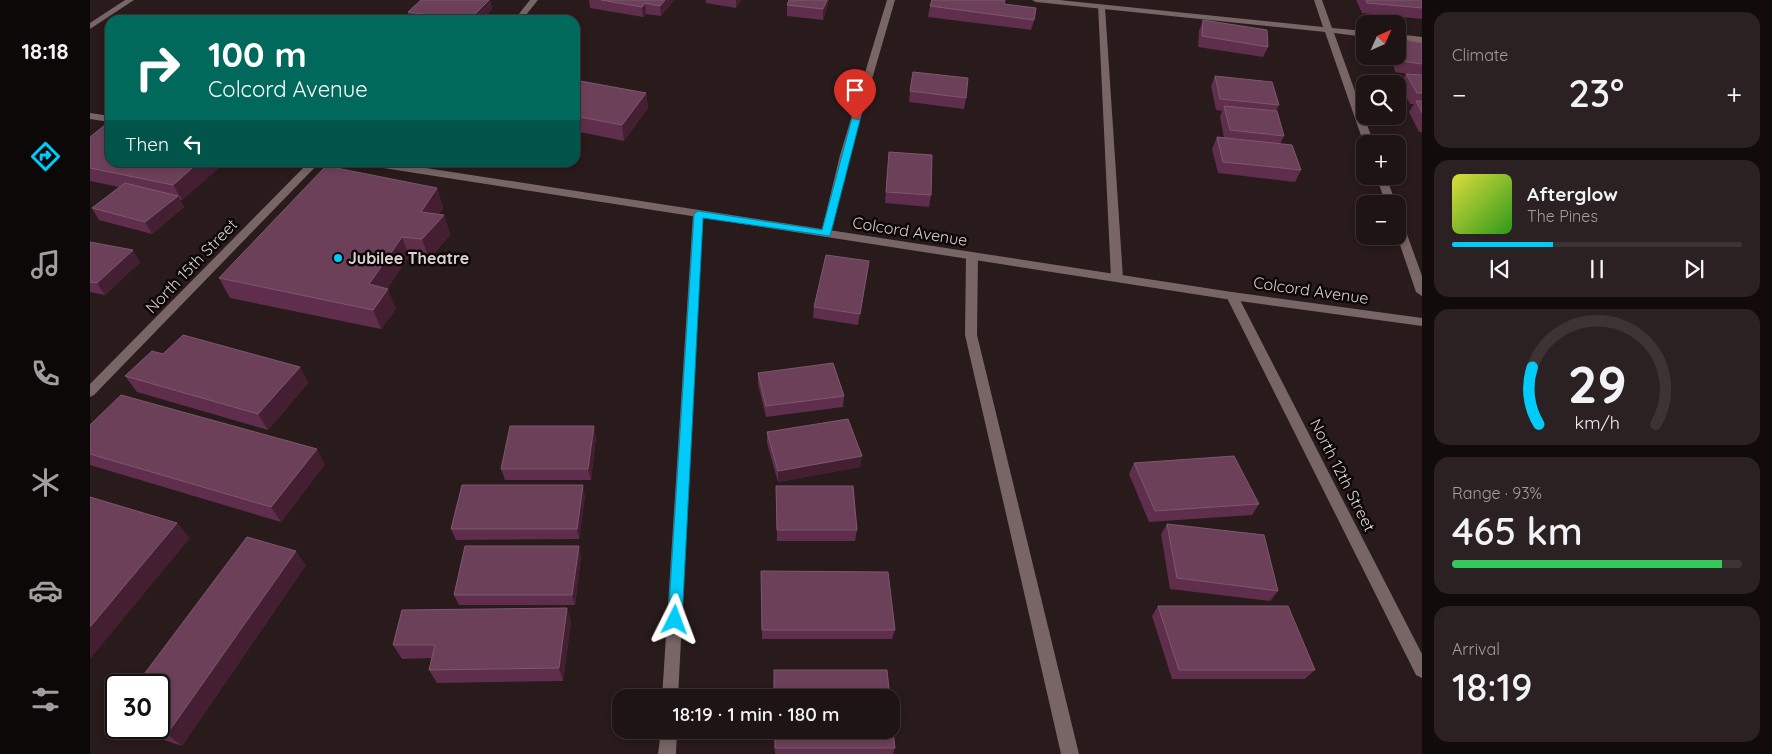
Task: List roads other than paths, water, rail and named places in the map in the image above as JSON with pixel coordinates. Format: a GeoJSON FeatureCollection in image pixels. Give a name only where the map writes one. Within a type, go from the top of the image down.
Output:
{"type":"FeatureCollection","features":[{"type":"Feature","properties":{"kind":"street"},"geometry":{"type":"LineString","coordinates":[[108,15],[130,0]]}},
{"type":"Feature","properties":{"kind":"street"},"geometry":{"type":"LineString","coordinates":[[522,15],[534,0]]}},
{"type":"Feature","properties":{"kind":"street"},"geometry":{"type":"LineString","coordinates":[[826,234],[845,155],[891,0]]}},
{"type":"Feature","properties":{"kind":"street"},"geometry":{"type":"LineString","coordinates":[[1036,0],[1356,33]]}},
{"type":"Feature","properties":{"kind":"street"},"geometry":{"type":"LineString","coordinates":[[1318,0],[1366,135]]}},
{"type":"Feature","properties":{"kind":"street"},"geometry":{"type":"LineString","coordinates":[[1101,7],[1117,278]]}},
{"type":"Feature","properties":{"kind":"street"},"geometry":{"type":"LineString","coordinates":[[90,27],[105,17]]}},
{"type":"Feature","properties":{"kind":"street"},"geometry":{"type":"LineString","coordinates":[[1406,38],[1422,40]]}},
{"type":"Feature","properties":{"kind":"street"},"geometry":{"type":"LineString","coordinates":[[90,116],[105,118]]}},
{"type":"Feature","properties":{"kind":"street","name":"North 15th Street"},"geometry":{"type":"LineString","coordinates":[[90,392],[310,167]]}},
{"type":"Feature","properties":{"kind":"street","name":"Colcord Avenue"},"geometry":{"type":"LineString","coordinates":[[413,167],[826,234],[1232,296],[1422,322]]}},
{"type":"Feature","properties":{"kind":"street"},"geometry":{"type":"LineString","coordinates":[[671,689],[698,214]]}},
{"type":"Feature","properties":{"kind":"street"},"geometry":{"type":"LineString","coordinates":[[1406,245],[1422,292]]}},
{"type":"Feature","properties":{"kind":"street"},"geometry":{"type":"LineString","coordinates":[[972,256],[971,335],[1070,754]]}},
{"type":"Feature","properties":{"kind":"street","name":"North 12th Street"},"geometry":{"type":"LineString","coordinates":[[1232,296],[1422,670]]}},
{"type":"Feature","properties":{"kind":"street"},"geometry":{"type":"LineString","coordinates":[[667,754],[668,739]]}},
{"type":"Feature","properties":{"kind":"place","name":"Jubilee Theatre"},"geometry":{"type":"Point","coordinates":[338,258]}}]}
